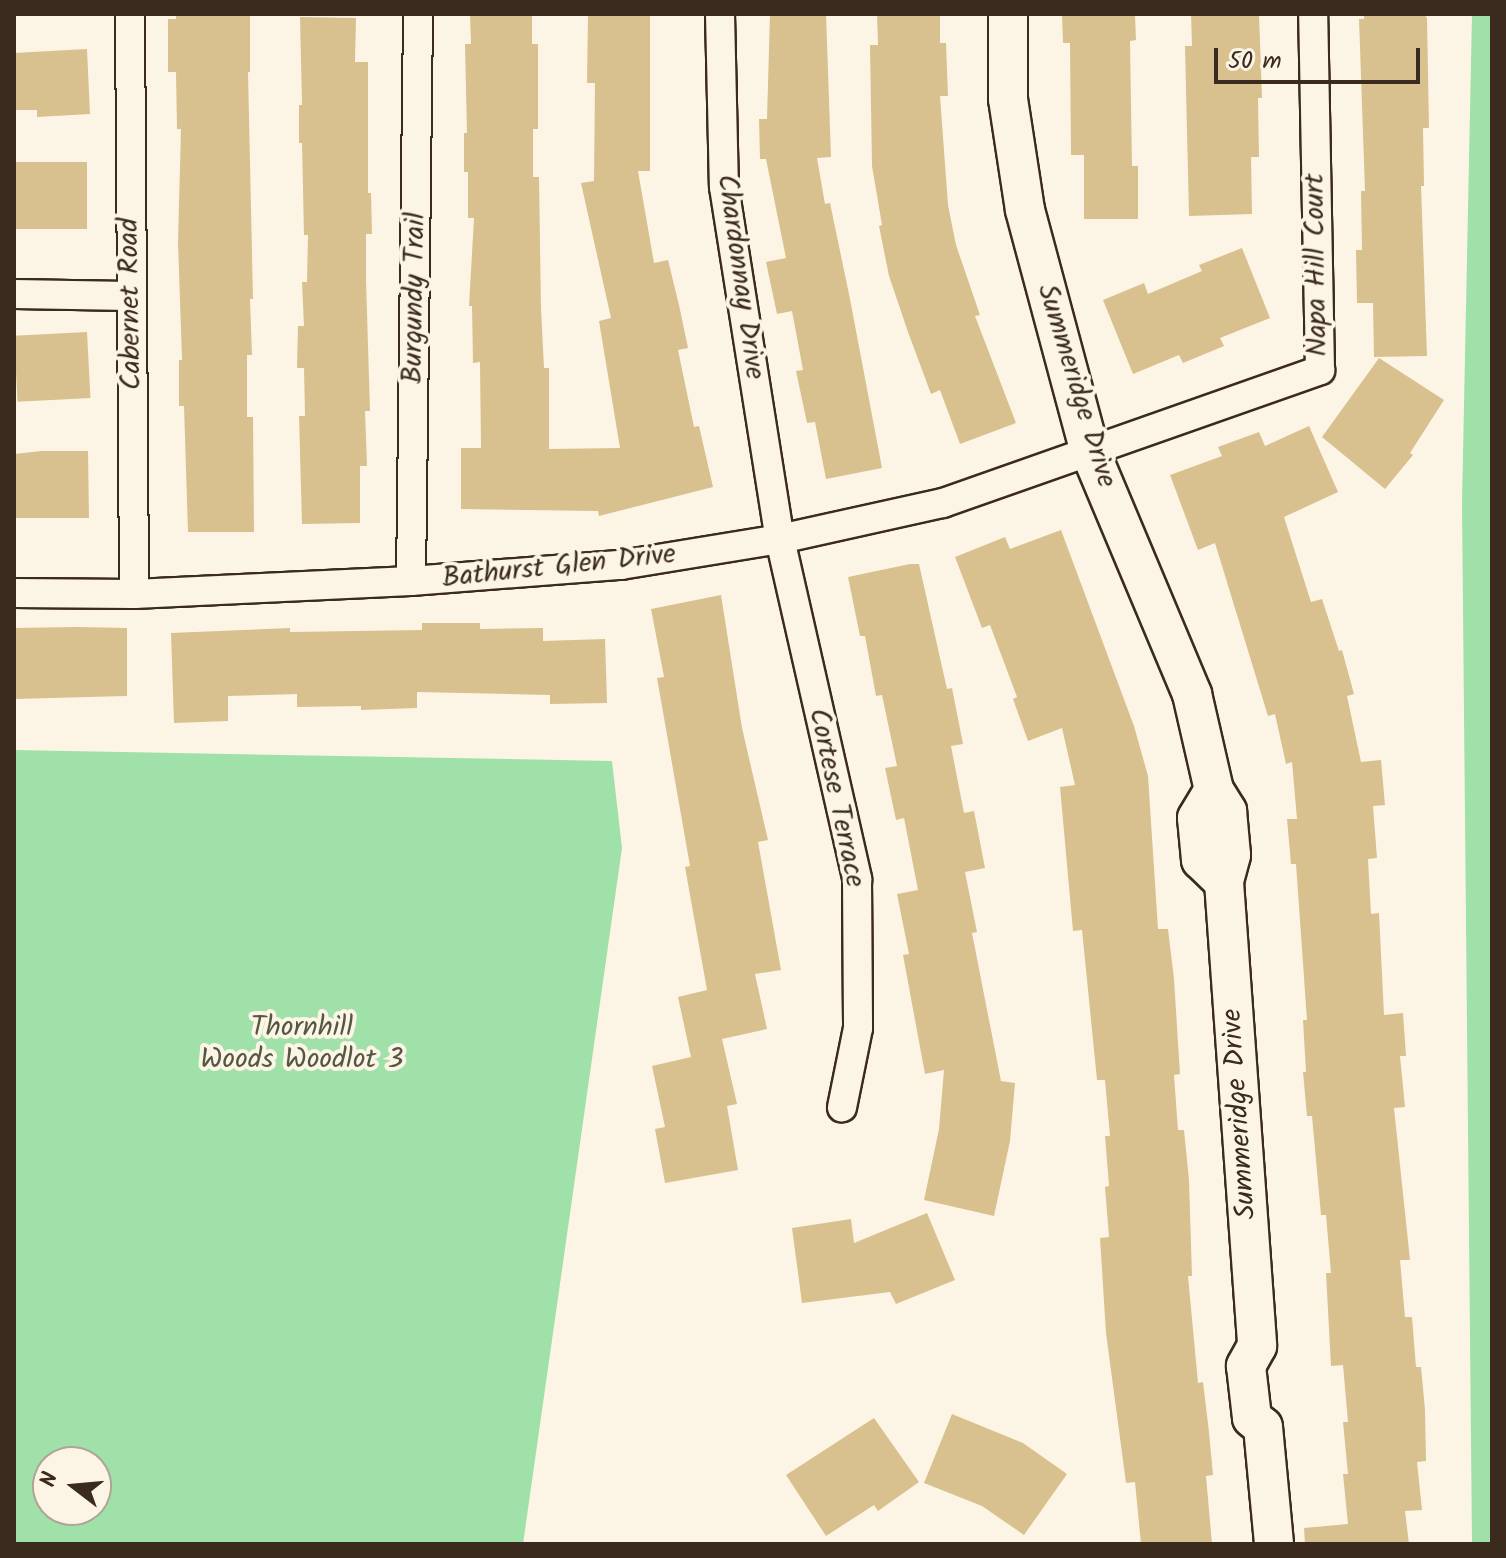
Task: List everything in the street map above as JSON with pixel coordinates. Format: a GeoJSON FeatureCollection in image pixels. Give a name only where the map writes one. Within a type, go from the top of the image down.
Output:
{"type":"FeatureCollection","features":[{"type":"Feature","properties":{"kind":"street","name":"Cabernet Road"},"geometry":{"type":"LineString","coordinates":[[130,14],[134,594]]}},
{"type":"Feature","properties":{"kind":"street","name":"Burgundy Trail"},"geometry":{"type":"LineString","coordinates":[[411,581],[418,14]]}},
{"type":"Feature","properties":{"kind":"street","name":"Chardonnay Drive"},"geometry":{"type":"LineString","coordinates":[[720,14],[724,187],[780,539]]}},
{"type":"Feature","properties":{"kind":"street","name":"Summeridge Drive"},"geometry":{"type":"LineString","coordinates":[[1008,14],[1008,99],[1025,210],[1089,449],[1192,694],[1214,790],[1197,818],[1201,860],[1224,882],[1257,1346],[1246,1366],[1252,1418],[1263,1427],[1274,1544]]}},
{"type":"Feature","properties":{"kind":"street","name":"Napa Hill Court"},"geometry":{"type":"LineString","coordinates":[[1089,449],[1320,370],[1313,14]]}},
{"type":"Feature","properties":{"kind":"street"},"geometry":{"type":"LineString","coordinates":[[14,294],[130,296]]}},
{"type":"Feature","properties":{"kind":"street","name":"Bathurst Glen Drive"},"geometry":{"type":"LineString","coordinates":[[14,593],[134,594],[411,581],[621,565],[780,539],[943,503],[1089,449]]}},
{"type":"Feature","properties":{"kind":"street","name":"Cortese Terrace"},"geometry":{"type":"LineString","coordinates":[[780,539],[857,879],[858,1028],[842,1107]]}},
{"type":"Feature","properties":{"kind":"green space"},"geometry":{"type":"Polygon","coordinates":[[[1472,14],[1492,14],[1492,1544],[1472,1544],[1462,504],[1472,14]]]}},
{"type":"Feature","properties":{"kind":"green space","name":"Thornhill Woods Woodlot 3"},"geometry":{"type":"Polygon","coordinates":[[[14,750],[612,761],[622,848],[523,1544],[14,1544],[14,750]]]}},
{"type":"Feature","properties":{"kind":"building"},"geometry":{"type":"Polygon","coordinates":[[[176,14],[250,14],[248,72],[253,299],[250,299],[252,355],[247,355],[247,417],[253,417],[254,532],[188,532],[184,406],[179,406],[179,360],[182,360],[178,242],[181,129],[177,129],[176,72],[168,72],[168,19],[176,19],[176,14]]]}},
{"type":"Feature","properties":{"kind":"building"},"geometry":{"type":"Polygon","coordinates":[[[470,14],[532,14],[532,44],[538,44],[538,129],[533,129],[533,177],[539,177],[544,368],[549,368],[549,449],[620,448],[599,321],[611,318],[581,183],[594,181],[595,83],[587,83],[588,14],[650,14],[650,171],[638,171],[654,263],[668,260],[679,305],[688,348],[678,350],[694,427],[699,426],[713,487],[599,516],[598,511],[461,509],[461,448],[481,448],[480,362],[473,363],[472,306],[469,306],[474,218],[468,218],[468,172],[464,172],[464,133],[467,133],[465,44],[471,44],[470,14]]]}},
{"type":"Feature","properties":{"kind":"building"},"geometry":{"type":"Polygon","coordinates":[[[770,14],[826,14],[831,157],[817,158],[825,204],[830,203],[882,468],[826,479],[815,422],[807,423],[796,371],[803,370],[792,311],[777,314],[766,262],[786,258],[766,159],[760,159],[759,119],[767,119],[770,14]]]}},
{"type":"Feature","properties":{"kind":"building"},"geometry":{"type":"Polygon","coordinates":[[[877,14],[940,14],[940,43],[946,43],[948,96],[940,96],[948,205],[956,245],[980,315],[975,316],[1016,423],[960,444],[940,390],[931,394],[889,276],[879,226],[882,225],[872,166],[870,45],[878,45],[877,14]]]}},
{"type":"Feature","properties":{"kind":"building"},"geometry":{"type":"Polygon","coordinates":[[[1062,14],[1135,14],[1136,40],[1130,41],[1132,166],[1138,166],[1138,219],[1084,219],[1084,155],[1071,155],[1070,43],[1063,43],[1062,14]]]}},
{"type":"Feature","properties":{"kind":"building"},"geometry":{"type":"Polygon","coordinates":[[[1191,14],[1259,14],[1262,98],[1258,98],[1259,157],[1251,157],[1252,214],[1189,216],[1185,46],[1192,46],[1191,14]]]}},
{"type":"Feature","properties":{"kind":"building"},"geometry":{"type":"Polygon","coordinates":[[[1364,14],[1424,14],[1427,18],[1429,128],[1423,128],[1424,186],[1421,186],[1427,356],[1374,357],[1373,303],[1357,303],[1356,250],[1362,250],[1361,191],[1365,191],[1359,19],[1364,19],[1364,14]]]}},
{"type":"Feature","properties":{"kind":"building"},"geometry":{"type":"Polygon","coordinates":[[[300,17],[356,18],[355,62],[368,62],[368,193],[371,193],[372,234],[366,234],[366,280],[370,411],[365,411],[367,466],[360,466],[360,523],[302,524],[299,416],[305,416],[304,368],[297,368],[298,326],[304,326],[302,282],[307,282],[308,235],[304,235],[302,143],[299,143],[299,105],[302,105],[300,17]]]}},
{"type":"Feature","properties":{"kind":"building"},"geometry":{"type":"Polygon","coordinates":[[[87,49],[90,114],[37,117],[37,110],[14,110],[14,53],[87,49]]]}},
{"type":"Feature","properties":{"kind":"building"},"geometry":{"type":"Polygon","coordinates":[[[14,162],[87,162],[87,229],[14,229],[14,162]]]}},
{"type":"Feature","properties":{"kind":"building"},"geometry":{"type":"Polygon","coordinates":[[[1242,248],[1270,318],[1220,338],[1224,346],[1183,363],[1179,355],[1133,374],[1103,300],[1144,283],[1148,294],[1202,271],[1199,265],[1242,248]]]}},
{"type":"Feature","properties":{"kind":"building"},"geometry":{"type":"Polygon","coordinates":[[[87,332],[90,398],[18,402],[14,336],[87,332]]]}},
{"type":"Feature","properties":{"kind":"building"},"geometry":{"type":"Polygon","coordinates":[[[1379,358],[1444,400],[1410,453],[1413,455],[1385,489],[1322,437],[1379,358]]]}},
{"type":"Feature","properties":{"kind":"building"},"geometry":{"type":"Polygon","coordinates":[[[1309,426],[1338,492],[1284,517],[1311,602],[1322,599],[1339,651],[1342,650],[1354,694],[1347,696],[1361,762],[1381,760],[1385,805],[1373,806],[1377,858],[1368,859],[1371,914],[1379,913],[1384,1015],[1403,1013],[1406,1056],[1400,1056],[1405,1107],[1394,1108],[1410,1260],[1400,1260],[1405,1317],[1412,1317],[1416,1367],[1421,1367],[1425,1410],[1426,1461],[1417,1462],[1422,1510],[1405,1511],[1409,1544],[1305,1544],[1304,1528],[1348,1524],[1343,1474],[1348,1474],[1343,1422],[1348,1422],[1343,1365],[1331,1366],[1326,1273],[1331,1273],[1326,1215],[1321,1215],[1312,1116],[1307,1116],[1303,1072],[1306,1072],[1303,1020],[1307,1020],[1296,864],[1291,864],[1287,819],[1297,819],[1292,762],[1286,764],[1275,714],[1268,716],[1215,543],[1198,550],[1170,475],[1222,456],[1218,447],[1259,432],[1265,446],[1309,426]]]}},
{"type":"Feature","properties":{"kind":"building"},"geometry":{"type":"Polygon","coordinates":[[[88,451],[89,518],[14,518],[14,454],[88,451]]]}},
{"type":"Feature","properties":{"kind":"building"},"geometry":{"type":"Polygon","coordinates":[[[1061,530],[1134,726],[1148,776],[1158,929],[1168,929],[1174,979],[1180,1074],[1174,1075],[1178,1130],[1184,1130],[1189,1180],[1192,1276],[1188,1276],[1198,1383],[1203,1382],[1213,1475],[1206,1476],[1212,1544],[1141,1544],[1135,1482],[1126,1483],[1106,1333],[1100,1238],[1109,1237],[1105,1136],[1110,1136],[1105,1080],[1097,1080],[1082,930],[1073,931],[1060,787],[1075,785],[1062,728],[1028,741],[1013,699],[1017,697],[990,625],[982,628],[955,557],[1005,537],[1010,549],[1061,530]]]}},
{"type":"Feature","properties":{"kind":"building"},"geometry":{"type":"Polygon","coordinates":[[[919,564],[947,689],[952,688],[963,744],[951,746],[964,813],[974,811],[985,868],[965,872],[977,932],[972,933],[1001,1081],[1015,1083],[1010,1141],[994,1216],[924,1200],[939,1129],[944,1070],[925,1074],[903,955],[909,954],[897,894],[918,890],[904,818],[896,820],[885,768],[897,766],[882,695],[876,696],[865,636],[860,636],[848,577],[919,564]]]}},
{"type":"Feature","properties":{"kind":"building"},"geometry":{"type":"Polygon","coordinates":[[[721,595],[742,728],[768,840],[758,842],[781,970],[755,974],[767,1029],[722,1039],[737,1104],[727,1106],[738,1170],[665,1183],[655,1129],[665,1127],[652,1066],[691,1057],[678,997],[707,990],[685,867],[690,866],[657,678],[664,677],[651,609],[721,595]]]}},
{"type":"Feature","properties":{"kind":"building"},"geometry":{"type":"Polygon","coordinates":[[[422,623],[480,623],[480,629],[543,628],[543,641],[605,639],[607,703],[550,704],[550,695],[417,692],[417,708],[361,710],[361,706],[297,707],[297,694],[228,696],[228,721],[174,723],[171,633],[290,628],[290,632],[422,630],[422,623]]]}},
{"type":"Feature","properties":{"kind":"building"},"geometry":{"type":"Polygon","coordinates":[[[14,628],[127,628],[127,696],[14,699],[14,628]]]}},
{"type":"Feature","properties":{"kind":"building"},"geometry":{"type":"Polygon","coordinates":[[[927,1213],[955,1280],[896,1304],[890,1292],[802,1303],[792,1228],[851,1219],[854,1243],[927,1213]]]}},
{"type":"Feature","properties":{"kind":"building"},"geometry":{"type":"Polygon","coordinates":[[[952,1414],[1023,1443],[1067,1474],[1024,1535],[982,1506],[924,1483],[952,1414]]]}},
{"type":"Feature","properties":{"kind":"building"},"geometry":{"type":"Polygon","coordinates":[[[874,1418],[919,1482],[878,1511],[874,1505],[826,1536],[786,1475],[874,1418]]]}}]}
